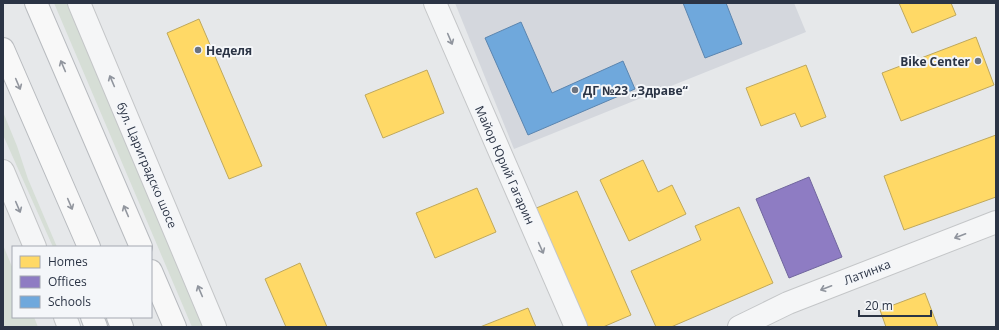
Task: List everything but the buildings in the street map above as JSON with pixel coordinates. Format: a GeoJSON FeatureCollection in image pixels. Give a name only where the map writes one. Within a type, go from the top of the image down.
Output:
{"type":"FeatureCollection","features":[{"type":"Feature","properties":{"kind":"highway"},"geometry":{"type":"LineString","coordinates":[[36,3],[141,246]]}},
{"type":"Feature","properties":{"kind":"highway"},"geometry":{"type":"LineString","coordinates":[[3,49],[89,246]]}},
{"type":"Feature","properties":{"kind":"highway"},"geometry":{"type":"LineString","coordinates":[[152,273],[175,327]]}},
{"type":"Feature","properties":{"kind":"street","name":"бул. Цариградско шосе"},"geometry":{"type":"LineString","coordinates":[[79,3],[215,327]]}},
{"type":"Feature","properties":{"kind":"street","name":"Майор Юрий Гагарин"},"geometry":{"type":"LineString","coordinates":[[435,3],[576,327]]}},
{"type":"Feature","properties":{"kind":"street"},"geometry":{"type":"LineString","coordinates":[[3,171],[35,246]]}},
{"type":"Feature","properties":{"kind":"street","name":"Латинка"},"geometry":{"type":"LineString","coordinates":[[739,327],[788,303],[996,222]]}},
{"type":"Feature","properties":{"kind":"shaded area"},"geometry":{"type":"Polygon","coordinates":[[[54,3],[68,3],[206,327],[192,327],[54,3]]]}},
{"type":"Feature","properties":{"kind":"shaded area","name":"ДГ №23 „Здраве“"},"geometry":{"type":"Polygon","coordinates":[[[455,3],[794,3],[806,32],[514,149],[455,3]]]}},
{"type":"Feature","properties":{"kind":"shaded area"},"geometry":{"type":"Polygon","coordinates":[[[3,112],[17,146],[28,179],[57,246],[53,246],[3,135],[3,112]]]}},
{"type":"Feature","properties":{"kind":"shaded area"},"geometry":{"type":"Polygon","coordinates":[[[3,245],[12,267],[12,318],[34,318],[38,327],[3,327],[3,245]]]}},
{"type":"Feature","properties":{"kind":"place","name":"Неделя"},"geometry":{"type":"Point","coordinates":[198,50]}},
{"type":"Feature","properties":{"kind":"place","name":"Bike Center"},"geometry":{"type":"Point","coordinates":[978,61]}},
{"type":"Feature","properties":{"kind":"place","name":"ДГ №23 „Здраве“"},"geometry":{"type":"Point","coordinates":[575,90]}}]}
